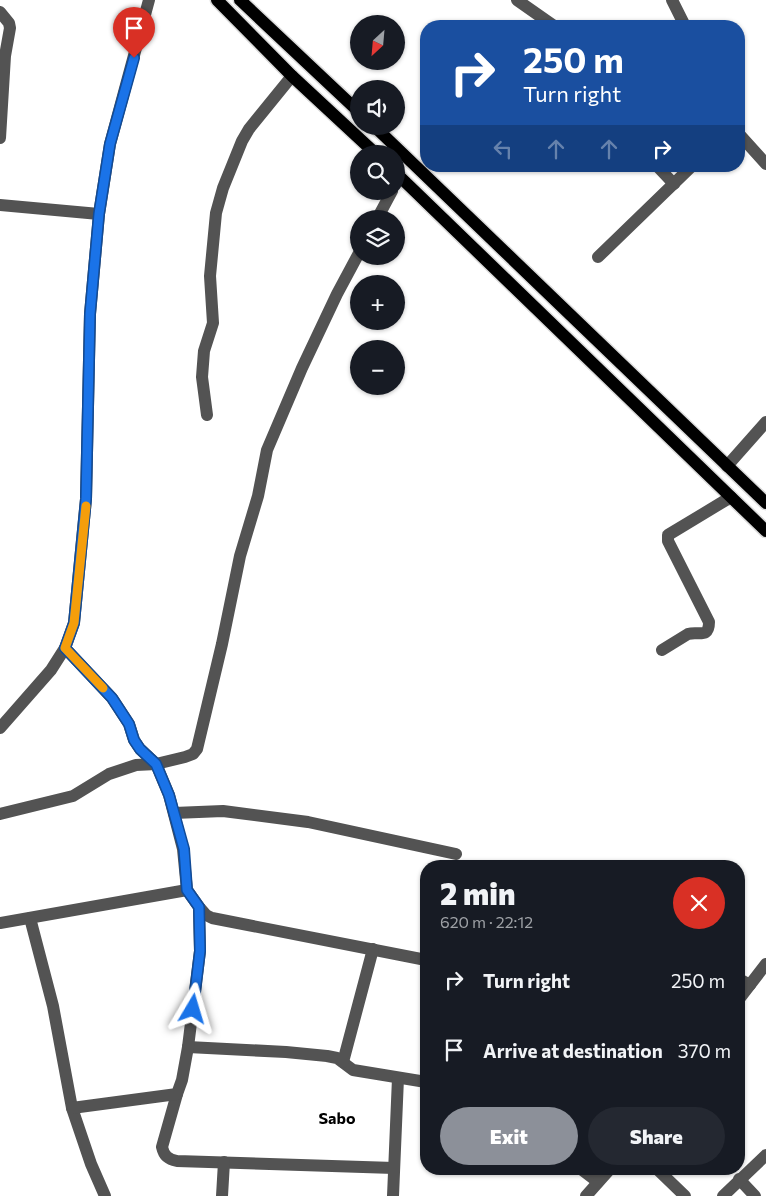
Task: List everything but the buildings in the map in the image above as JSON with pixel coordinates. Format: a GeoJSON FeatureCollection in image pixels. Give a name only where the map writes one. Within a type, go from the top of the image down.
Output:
{"type":"FeatureCollection","features":[{"type":"Feature","properties":{"kind":"main road"},"geometry":{"type":"LineString","coordinates":[[217,0],[292,76],[366,145]]}},
{"type":"Feature","properties":{"kind":"main road"},"geometry":{"type":"LineString","coordinates":[[240,0],[350,104]]}},
{"type":"Feature","properties":{"kind":"main road"},"geometry":{"type":"LineString","coordinates":[[383,135],[420,170]]}},
{"type":"Feature","properties":{"kind":"main road"},"geometry":{"type":"LineString","coordinates":[[422,172],[766,503]]}},
{"type":"Feature","properties":{"kind":"main road"},"geometry":{"type":"LineString","coordinates":[[405,185],[766,530]]}},
{"type":"Feature","properties":{"kind":"street"},"geometry":{"type":"LineString","coordinates":[[0,728],[51,670],[65,648],[74,623],[86,499],[90,314],[99,214],[110,144],[149,0]]}},
{"type":"Feature","properties":{"kind":"street"},"geometry":{"type":"LineString","coordinates":[[517,0],[545,20]]}},
{"type":"Feature","properties":{"kind":"street"},"geometry":{"type":"LineString","coordinates":[[672,0],[681,20]]}},
{"type":"Feature","properties":{"kind":"street"},"geometry":{"type":"LineString","coordinates":[[0,12],[9,23],[10,28],[5,56],[0,138]]}},
{"type":"Feature","properties":{"kind":"street"},"geometry":{"type":"LineString","coordinates":[[207,415],[202,377],[204,352],[213,323],[210,276],[216,213],[223,188],[242,141],[249,129],[292,76]]}},
{"type":"Feature","properties":{"kind":"street"},"geometry":{"type":"LineString","coordinates":[[745,141],[766,164]]}},
{"type":"Feature","properties":{"kind":"street"},"geometry":{"type":"LineString","coordinates":[[663,172],[674,184]]}},
{"type":"Feature","properties":{"kind":"street"},"geometry":{"type":"LineString","coordinates":[[598,257],[686,172]]}},
{"type":"Feature","properties":{"kind":"street"},"geometry":{"type":"LineString","coordinates":[[0,205],[99,214]]}},
{"type":"Feature","properties":{"kind":"street"},"geometry":{"type":"LineString","coordinates":[[0,814],[72,796],[109,774],[136,765],[156,764],[185,757],[193,754],[197,749],[222,644],[240,556],[258,496],[267,450],[302,368],[353,265]]}},
{"type":"Feature","properties":{"kind":"street"},"geometry":{"type":"LineString","coordinates":[[727,466],[766,422]]}},
{"type":"Feature","properties":{"kind":"street"},"geometry":{"type":"LineString","coordinates":[[662,650],[688,634],[700,634],[706,632],[709,628],[709,622],[668,541],[668,535],[731,497]]}},
{"type":"Feature","properties":{"kind":"street"},"geometry":{"type":"LineString","coordinates":[[65,648],[112,698],[129,724],[134,740],[140,749],[156,764],[169,795],[184,849],[187,890],[206,915],[212,918],[420,959]]}},
{"type":"Feature","properties":{"kind":"street"},"geometry":{"type":"LineString","coordinates":[[174,813],[223,811],[308,822],[456,854]]}},
{"type":"Feature","properties":{"kind":"street"},"geometry":{"type":"LineString","coordinates":[[0,923],[187,890]]}},
{"type":"Feature","properties":{"kind":"street"},"geometry":{"type":"LineString","coordinates":[[199,907],[200,951],[188,1048],[182,1080],[176,1094],[162,1147],[163,1154],[169,1159],[177,1161],[394,1168]]}},
{"type":"Feature","properties":{"kind":"street"},"geometry":{"type":"LineString","coordinates":[[30,918],[53,1006],[72,1108],[91,1164],[106,1196]]}},
{"type":"Feature","properties":{"kind":"street"},"geometry":{"type":"LineString","coordinates":[[343,1062],[373,949]]}},
{"type":"Feature","properties":{"kind":"street"},"geometry":{"type":"LineString","coordinates":[[745,981],[766,964]]}},
{"type":"Feature","properties":{"kind":"street"},"geometry":{"type":"LineString","coordinates":[[188,1048],[286,1052],[337,1058],[353,1070],[420,1081]]}},
{"type":"Feature","properties":{"kind":"street"},"geometry":{"type":"LineString","coordinates":[[393,1196],[398,1078]]}},
{"type":"Feature","properties":{"kind":"street"},"geometry":{"type":"LineString","coordinates":[[72,1108],[176,1094]]}},
{"type":"Feature","properties":{"kind":"street"},"geometry":{"type":"LineString","coordinates":[[745,1174],[766,1155]]}},
{"type":"Feature","properties":{"kind":"street"},"geometry":{"type":"LineString","coordinates":[[222,1196],[224,1162]]}},
{"type":"Feature","properties":{"kind":"street"},"geometry":{"type":"LineString","coordinates":[[589,1175],[598,1182]]}},
{"type":"Feature","properties":{"kind":"street"},"geometry":{"type":"LineString","coordinates":[[586,1196],[604,1175]]}},
{"type":"Feature","properties":{"kind":"street"},"geometry":{"type":"LineString","coordinates":[[662,1175],[685,1196]]}},
{"type":"Feature","properties":{"kind":"street"},"geometry":{"type":"LineString","coordinates":[[723,1196],[744,1175]]}},
{"type":"Feature","properties":{"kind":"street"},"geometry":{"type":"LineString","coordinates":[[740,1179],[755,1196]]}},
{"type":"Feature","properties":{"kind":"slow traffic"},"geometry":{"type":"LineString","coordinates":[[86,506],[79,590],[74,623],[65,648],[103,688]]}},
{"type":"Feature","properties":{"kind":"district","name":"Sabo"},"geometry":{"type":"Point","coordinates":[337,1118]}},
{"type":"Feature","properties":{"kind":"route"},"geometry":{"type":"LineString","coordinates":[[134,58],[110,144],[99,214],[90,314],[86,499],[79,590],[74,623],[65,648],[112,698],[129,724],[134,740],[140,749],[156,764],[169,795],[184,849],[187,890],[199,907],[200,951],[193,1009]]}}]}
